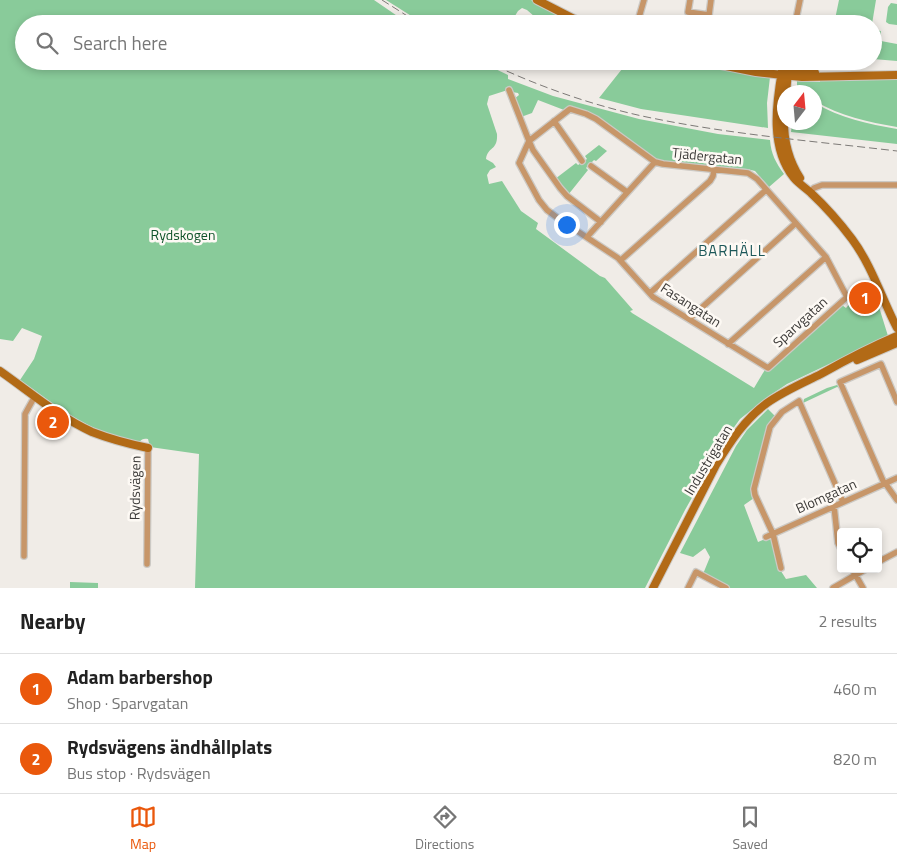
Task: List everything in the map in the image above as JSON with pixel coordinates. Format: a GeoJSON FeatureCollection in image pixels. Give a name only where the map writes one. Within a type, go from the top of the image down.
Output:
{"type":"FeatureCollection","features":[{"type":"Feature","properties":{"kind":"street"},"geometry":{"type":"LineString","coordinates":[[536,0],[566,15]]}},
{"type":"Feature","properties":{"kind":"street"},"geometry":{"type":"LineString","coordinates":[[640,15],[644,0]]}},
{"type":"Feature","properties":{"kind":"street"},"geometry":{"type":"LineString","coordinates":[[690,0],[688,12],[709,15],[711,0]]}},
{"type":"Feature","properties":{"kind":"street"},"geometry":{"type":"LineString","coordinates":[[797,15],[800,0]]}},
{"type":"Feature","properties":{"kind":"street"},"geometry":{"type":"LineString","coordinates":[[763,70],[832,76],[897,76]]}},
{"type":"Feature","properties":{"kind":"street"},"geometry":{"type":"LineString","coordinates":[[786,70],[777,126],[779,145],[789,171],[810,192]]}},
{"type":"Feature","properties":{"kind":"street"},"geometry":{"type":"LineString","coordinates":[[785,73],[786,85]]}},
{"type":"Feature","properties":{"kind":"street"},"geometry":{"type":"LineString","coordinates":[[509,90],[529,141],[560,188],[566,196],[601,222]]}},
{"type":"Feature","properties":{"kind":"street","name":"Tjädergatan"},"geometry":{"type":"LineString","coordinates":[[529,141],[570,109],[596,119],[655,162],[748,173],[754,177],[826,256],[848,297]]}},
{"type":"Feature","properties":{"kind":"street"},"geometry":{"type":"LineString","coordinates":[[554,121],[582,161]]}},
{"type":"Feature","properties":{"kind":"street"},"geometry":{"type":"LineString","coordinates":[[784,130],[788,153],[795,170],[810,192],[852,239],[860,251],[897,328]]}},
{"type":"Feature","properties":{"kind":"street","name":"Fasangatan"},"geometry":{"type":"LineString","coordinates":[[529,141],[519,163],[539,200],[545,207],[621,260],[653,297],[768,368]]}},
{"type":"Feature","properties":{"kind":"street"},"geometry":{"type":"LineString","coordinates":[[587,237],[655,162]]}},
{"type":"Feature","properties":{"kind":"street"},"geometry":{"type":"LineString","coordinates":[[591,166],[627,192]]}},
{"type":"Feature","properties":{"kind":"street"},"geometry":{"type":"LineString","coordinates":[[621,260],[710,181],[714,169]]}},
{"type":"Feature","properties":{"kind":"street"},"geometry":{"type":"LineString","coordinates":[[810,192],[822,185],[897,186]]}},
{"type":"Feature","properties":{"kind":"street"},"geometry":{"type":"LineString","coordinates":[[650,293],[766,190]]}},
{"type":"Feature","properties":{"kind":"street"},"geometry":{"type":"LineString","coordinates":[[689,319],[796,223]]}},
{"type":"Feature","properties":{"kind":"street"},"geometry":{"type":"LineString","coordinates":[[728,344],[826,256]]}},
{"type":"Feature","properties":{"kind":"street","name":"Sparvgatan"},"geometry":{"type":"LineString","coordinates":[[768,368],[848,297],[876,282]]}},
{"type":"Feature","properties":{"kind":"street","name":"Industrigatan"},"geometry":{"type":"LineString","coordinates":[[653,588],[716,465],[746,423],[766,404],[785,392],[897,336]]}},
{"type":"Feature","properties":{"kind":"street","name":"Industrigatan"},"geometry":{"type":"LineString","coordinates":[[818,375],[897,343]]}},
{"type":"Feature","properties":{"kind":"street"},"geometry":{"type":"LineString","coordinates":[[897,402],[881,364],[840,382],[885,483],[897,500]]}},
{"type":"Feature","properties":{"kind":"street","name":"Rydsvägen"},"geometry":{"type":"LineString","coordinates":[[0,372],[72,421],[92,432],[118,441],[148,448],[147,564]]}},
{"type":"Feature","properties":{"kind":"street"},"geometry":{"type":"LineString","coordinates":[[24,556],[25,414],[35,396]]}},
{"type":"Feature","properties":{"kind":"street"},"geometry":{"type":"LineString","coordinates":[[781,568],[773,534],[755,495],[754,486],[772,424],[782,412],[799,400],[843,502]]}},
{"type":"Feature","properties":{"kind":"street","name":"Blomgatan"},"geometry":{"type":"LineString","coordinates":[[766,537],[897,478]]}},
{"type":"Feature","properties":{"kind":"street"},"geometry":{"type":"LineString","coordinates":[[834,506],[837,534]]}},
{"type":"Feature","properties":{"kind":"street"},"geometry":{"type":"LineString","coordinates":[[882,560],[897,552]]}},
{"type":"Feature","properties":{"kind":"street"},"geometry":{"type":"LineString","coordinates":[[688,588],[696,572],[726,588]]}},
{"type":"Feature","properties":{"kind":"street"},"geometry":{"type":"LineString","coordinates":[[833,588],[853,573]]}},
{"type":"Feature","properties":{"kind":"street"},"geometry":{"type":"LineString","coordinates":[[855,573],[863,588]]}},
{"type":"Feature","properties":{"kind":"green space","name":"Rydskogen"},"geometry":{"type":"Polygon","coordinates":[[[0,0],[374,0],[396,15],[15,15],[15,70],[498,70],[508,75],[508,79],[553,96],[639,119],[718,134],[770,140],[774,158],[784,174],[769,187],[755,171],[747,169],[656,160],[594,115],[570,106],[564,110],[538,100],[532,113],[521,117],[514,99],[519,95],[512,92],[511,89],[489,96],[487,104],[497,134],[496,143],[486,159],[496,167],[490,170],[487,175],[489,184],[502,181],[521,211],[538,223],[536,229],[605,278],[633,310],[630,311],[632,313],[754,388],[766,368],[842,305],[846,308],[853,300],[861,316],[879,307],[888,336],[787,384],[740,419],[722,444],[685,510],[645,588],[195,588],[199,454],[150,447],[148,439],[143,439],[139,442],[122,438],[106,433],[76,418],[20,380],[34,359],[42,336],[22,328],[13,341],[0,339],[0,0]]]}},
{"type":"Feature","properties":{"kind":"green space"},"geometry":{"type":"Polygon","coordinates":[[[386,0],[531,0],[558,15],[533,15],[522,8],[516,15],[410,15],[386,0]]]}},
{"type":"Feature","properties":{"kind":"green space"},"geometry":{"type":"Polygon","coordinates":[[[839,0],[876,0],[874,15],[836,15],[839,0]]]}},
{"type":"Feature","properties":{"kind":"green space"},"geometry":{"type":"Polygon","coordinates":[[[891,3],[897,4],[897,25],[886,22],[888,7],[891,3]]]}},
{"type":"Feature","properties":{"kind":"green space"},"geometry":{"type":"Polygon","coordinates":[[[882,41],[897,44],[897,61],[882,60],[882,41]]]}},
{"type":"Feature","properties":{"kind":"green space"},"geometry":{"type":"Polygon","coordinates":[[[621,70],[729,70],[770,77],[767,103],[768,128],[641,109],[599,98],[621,70]]]}},
{"type":"Feature","properties":{"kind":"green space"},"geometry":{"type":"Polygon","coordinates":[[[897,79],[897,127],[865,121],[822,104],[822,85],[797,85],[797,81],[820,82],[828,80],[897,79]]]}},
{"type":"Feature","properties":{"kind":"green space"},"geometry":{"type":"Polygon","coordinates":[[[822,106],[854,120],[897,129],[897,144],[791,132],[791,130],[822,130],[822,106]]]}},
{"type":"Feature","properties":{"kind":"green space"},"geometry":{"type":"Polygon","coordinates":[[[599,145],[607,151],[586,168],[588,170],[568,195],[555,179],[576,163],[578,165],[587,159],[585,156],[599,145]]]}},
{"type":"Feature","properties":{"kind":"green space"},"geometry":{"type":"Polygon","coordinates":[[[837,385],[840,388],[837,387],[803,403],[804,399],[837,385]]]}},
{"type":"Feature","properties":{"kind":"green space"},"geometry":{"type":"Polygon","coordinates":[[[768,409],[775,416],[765,437],[751,488],[754,498],[744,505],[758,542],[772,536],[779,568],[786,579],[806,575],[817,588],[729,588],[703,574],[710,557],[705,548],[693,557],[680,553],[736,446],[747,430],[768,409]]]}},
{"type":"Feature","properties":{"kind":"green space"},"geometry":{"type":"Polygon","coordinates":[[[70,582],[98,583],[98,588],[70,588],[70,582]]]}},
{"type":"Feature","properties":{"kind":"railway"},"geometry":{"type":"LineString","coordinates":[[382,0],[406,15]]}},
{"type":"Feature","properties":{"kind":"railway"},"geometry":{"type":"LineString","coordinates":[[505,70],[562,93],[642,116],[737,132],[897,151]]}},
{"type":"Feature","properties":{"kind":"place","name":"Adam barbershop"},"geometry":{"type":"Point","coordinates":[865,298]}},
{"type":"Feature","properties":{"kind":"place","name":"Rydsvägens ändhållplats"},"geometry":{"type":"Point","coordinates":[53,422]}},
{"type":"Feature","properties":{"kind":"district","name":"BARHÄLL"},"geometry":{"type":"Point","coordinates":[732,251]}}]}
